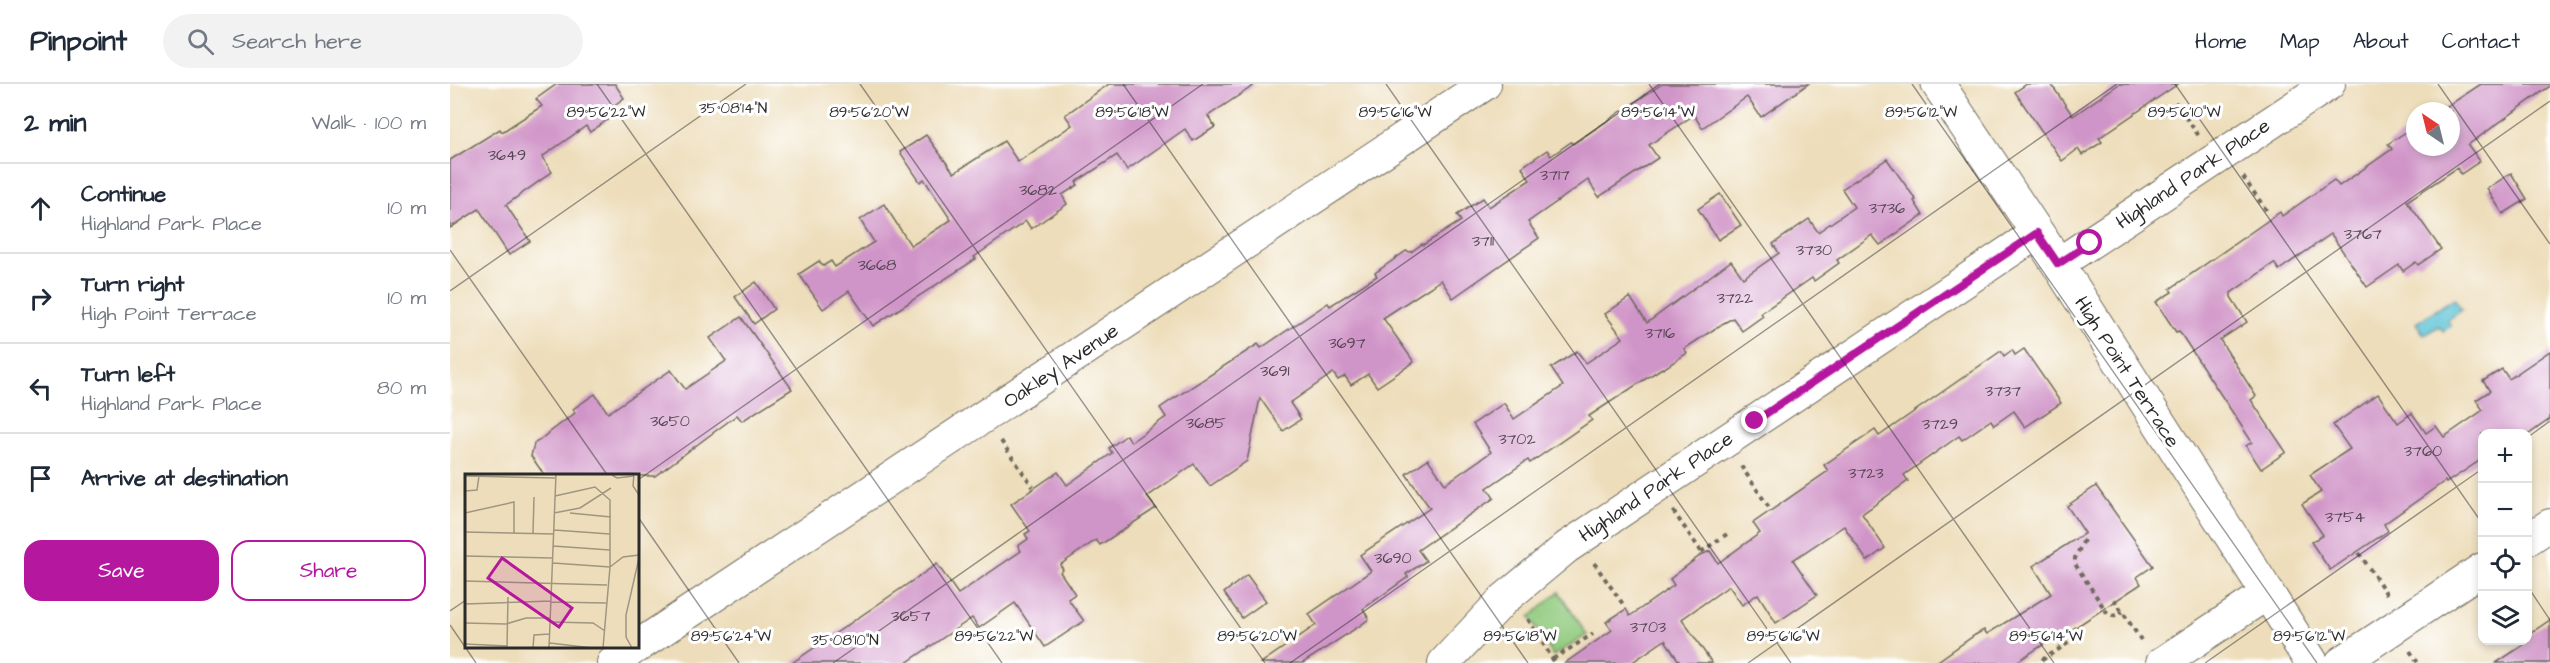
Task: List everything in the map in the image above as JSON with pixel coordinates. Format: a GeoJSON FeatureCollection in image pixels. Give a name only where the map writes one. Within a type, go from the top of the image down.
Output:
{"type":"FeatureCollection","features":[{"type":"Feature","properties":{"kind":"street","name":"Oakley Avenue"},"geometry":{"type":"LineString","coordinates":[[639,645],[1485,84]]}},
{"type":"Feature","properties":{"kind":"street","name":"High Point Terrace"},"geometry":{"type":"LineString","coordinates":[[1938,84],[2058,264],[2312,663]]}},
{"type":"Feature","properties":{"kind":"street","name":"Highland Park Place"},"geometry":{"type":"LineString","coordinates":[[2058,264],[2329,84]]}},
{"type":"Feature","properties":{"kind":"street","name":"Highland Park Place"},"geometry":{"type":"LineString","coordinates":[[1444,663],[1503,600],[1567,547],[2037,233]]}},
{"type":"Feature","properties":{"kind":"street"},"geometry":{"type":"LineString","coordinates":[[2531,537],[2550,525]]}},
{"type":"Feature","properties":{"kind":"street"},"geometry":{"type":"LineString","coordinates":[[2341,663],[2478,572]]}},
{"type":"Feature","properties":{"kind":"street"},"geometry":{"type":"LineString","coordinates":[[2162,663],[2268,593]]}},
{"type":"Feature","properties":{"kind":"street","name":"Oakley Avenue"},"geometry":{"type":"LineString","coordinates":[[613,663],[634,648]]}},
{"type":"Feature","properties":{"kind":"path"},"geometry":{"type":"LineString","coordinates":[[2175,102],[2199,136]]}},
{"type":"Feature","properties":{"kind":"path"},"geometry":{"type":"LineString","coordinates":[[2243,177],[2269,214]]}},
{"type":"Feature","properties":{"kind":"path"},"geometry":{"type":"LineString","coordinates":[[998,435],[1033,487]]}},
{"type":"Feature","properties":{"kind":"path"},"geometry":{"type":"LineString","coordinates":[[1741,466],[1770,509]]}},
{"type":"Feature","properties":{"kind":"path"},"geometry":{"type":"LineString","coordinates":[[1673,510],[1702,553],[1727,534]]}},
{"type":"Feature","properties":{"kind":"path"},"geometry":{"type":"LineString","coordinates":[[2084,540],[2075,558],[2075,564],[2108,614],[2114,616],[2123,612]]}},
{"type":"Feature","properties":{"kind":"path"},"geometry":{"type":"LineString","coordinates":[[2359,553],[2388,596]]}},
{"type":"Feature","properties":{"kind":"path"},"geometry":{"type":"LineString","coordinates":[[1594,562],[1625,607]]}},
{"type":"Feature","properties":{"kind":"path"},"geometry":{"type":"LineString","coordinates":[[2114,599],[2141,640]]}},
{"type":"Feature","properties":{"kind":"path"},"geometry":{"type":"LineString","coordinates":[[1526,615],[1554,661],[1593,634]]}},
{"type":"Feature","properties":{"kind":"path"},"geometry":{"type":"LineString","coordinates":[[2042,660],[2076,638],[2070,628]]}},
{"type":"Feature","properties":{"kind":"path"},"geometry":{"type":"LineString","coordinates":[[2410,651],[2418,663]]}},
{"type":"Feature","properties":{"kind":"green space"},"geometry":{"type":"Polygon","coordinates":[[[1559,592],[1587,635],[1553,656],[1530,617],[1559,592]]]}},
{"type":"Feature","properties":{"kind":"water"},"geometry":{"type":"Polygon","coordinates":[[[2454,298],[2462,310],[2448,320],[2451,326],[2443,331],[2439,326],[2424,335],[2416,323],[2454,298]]]}},
{"type":"Feature","properties":{"kind":"building"},"geometry":{"type":"Polygon","coordinates":[[[557,84],[615,84],[624,98],[606,111],[610,118],[590,132],[586,126],[542,157],[552,172],[506,205],[530,241],[509,255],[479,209],[450,228],[450,160],[500,129],[502,132],[542,106],[536,99],[557,84]]]}},
{"type":"Feature","properties":{"kind":"building"},"geometry":{"type":"Polygon","coordinates":[[[1109,84],[1256,84],[1208,116],[1215,127],[1193,141],[1185,129],[1127,170],[1117,155],[1076,182],[1078,185],[1062,195],[1067,204],[1031,229],[1026,221],[974,257],[976,259],[873,326],[849,291],[823,309],[799,274],[819,261],[823,266],[831,261],[835,267],[874,242],[860,220],[884,204],[911,246],[951,220],[924,179],[920,182],[900,152],[926,135],[954,173],[1004,141],[1018,162],[1072,125],[1065,115],[1109,84]]]}},
{"type":"Feature","properties":{"kind":"building"},"geometry":{"type":"Polygon","coordinates":[[[1662,84],[1808,84],[1761,117],[1747,97],[1702,128],[1694,115],[1649,145],[1658,158],[1599,197],[1588,180],[1528,222],[1539,238],[1453,298],[1441,280],[1383,318],[1414,362],[1377,387],[1368,374],[1351,385],[1345,376],[1338,380],[1333,373],[1290,403],[1301,419],[1283,431],[1260,398],[1247,461],[1210,486],[1194,464],[1147,497],[1156,508],[1100,545],[1096,540],[1060,565],[1063,569],[1060,572],[1075,594],[1068,599],[1084,621],[1045,647],[1015,603],[979,628],[972,618],[906,663],[792,663],[937,564],[958,594],[1021,551],[1018,546],[1028,539],[1025,534],[1030,531],[1011,504],[1058,472],[1067,485],[1112,453],[1109,448],[1127,435],[1131,442],[1166,417],[1160,408],[1173,399],[1258,344],[1261,348],[1328,303],[1330,306],[1377,276],[1375,273],[1406,251],[1411,252],[1461,221],[1457,215],[1483,198],[1489,207],[1530,180],[1522,167],[1547,150],[1551,156],[1571,142],[1573,144],[1662,84]]]}},
{"type":"Feature","properties":{"kind":"building"},"geometry":{"type":"Polygon","coordinates":[[[2027,84],[2051,84],[2073,116],[2119,84],[2178,84],[2099,138],[2102,142],[2082,155],[2078,149],[2062,161],[2015,92],[2027,84]]]}},
{"type":"Feature","properties":{"kind":"building"},"geometry":{"type":"Polygon","coordinates":[[[2481,84],[2550,84],[2468,145],[2480,161],[2461,174],[2457,168],[2407,201],[2441,249],[2418,265],[2416,262],[2403,271],[2399,265],[2367,287],[2331,234],[2279,270],[2274,263],[2231,293],[2231,297],[2247,322],[2220,340],[2256,396],[2251,400],[2286,452],[2261,469],[2246,446],[2252,442],[2179,331],[2176,332],[2156,302],[2172,292],[2170,289],[2280,212],[2282,216],[2334,180],[2339,186],[2392,149],[2388,144],[2406,132],[2406,156],[2460,156],[2460,102],[2454,102],[2481,84]]]}},
{"type":"Feature","properties":{"kind":"building"},"geometry":{"type":"Polygon","coordinates":[[[1887,159],[1916,200],[1914,201],[1923,215],[1880,245],[1872,235],[1837,260],[1839,263],[1814,281],[1812,278],[1761,313],[1763,316],[1742,331],[1733,318],[1722,324],[1684,349],[1687,353],[1589,416],[1592,420],[1530,463],[1528,460],[1487,488],[1494,498],[1418,550],[1426,561],[1406,574],[1408,577],[1363,609],[1369,619],[1358,627],[1303,663],[1261,663],[1316,625],[1309,614],[1371,571],[1360,555],[1430,508],[1406,474],[1428,459],[1445,484],[1491,452],[1473,424],[1504,403],[1514,419],[1563,386],[1551,368],[1577,351],[1586,363],[1623,338],[1605,314],[1630,297],[1647,323],[1731,261],[1743,278],[1779,253],[1773,244],[1809,219],[1818,232],[1854,207],[1842,189],[1887,159]]]}},
{"type":"Feature","properties":{"kind":"building"},"geometry":{"type":"Polygon","coordinates":[[[2511,173],[2527,199],[2503,214],[2487,189],[2511,173]]]}},
{"type":"Feature","properties":{"kind":"building"},"geometry":{"type":"Polygon","coordinates":[[[1720,194],[1741,225],[1718,240],[1698,209],[1720,194]]]}},
{"type":"Feature","properties":{"kind":"building"},"geometry":{"type":"Polygon","coordinates":[[[756,282],[774,309],[754,324],[735,297],[756,282]]]}},
{"type":"Feature","properties":{"kind":"building"},"geometry":{"type":"Polygon","coordinates":[[[741,317],[792,389],[742,421],[737,415],[655,476],[544,474],[531,456],[534,444],[575,413],[573,409],[595,394],[608,413],[671,370],[685,389],[726,361],[710,338],[741,317]]]}},
{"type":"Feature","properties":{"kind":"building"},"geometry":{"type":"Polygon","coordinates":[[[2024,349],[2061,403],[2025,427],[2014,411],[1994,425],[1991,420],[1962,440],[1959,436],[1904,475],[1908,481],[1862,514],[1885,548],[1867,561],[1844,526],[1793,560],[1817,595],[1776,623],[1758,594],[1742,605],[1729,586],[1682,619],[1712,663],[1680,663],[1665,640],[1631,663],[1565,663],[1612,630],[1606,622],[1626,609],[1630,616],[1674,585],[1670,579],[1701,555],[1710,551],[1718,563],[1760,533],[1753,523],[1828,471],[1824,465],[1875,430],[1879,436],[2001,351],[2004,356],[2012,350],[2015,355],[2024,349]]]}},
{"type":"Feature","properties":{"kind":"building"},"geometry":{"type":"Polygon","coordinates":[[[2550,351],[2550,419],[2532,432],[2532,429],[2478,429],[2478,462],[2446,483],[2445,481],[2384,524],[2388,531],[2330,570],[2311,542],[2323,535],[2302,504],[2321,492],[2310,475],[2350,449],[2333,425],[2378,394],[2398,423],[2412,413],[2426,433],[2436,426],[2444,437],[2483,410],[2476,400],[2490,391],[2483,381],[2502,369],[2509,379],[2550,351]]]}},
{"type":"Feature","properties":{"kind":"building"},"geometry":{"type":"Polygon","coordinates":[[[2096,486],[2153,566],[2137,577],[2141,584],[2073,629],[2055,637],[2015,663],[1935,663],[1975,635],[1984,630],[1987,634],[2051,594],[2033,566],[2085,533],[2067,506],[2096,486]]]}},
{"type":"Feature","properties":{"kind":"building"},"geometry":{"type":"Polygon","coordinates":[[[1247,575],[1266,601],[1242,618],[1224,593],[1247,575]]]}},
{"type":"Feature","properties":{"kind":"building"},"geometry":{"type":"Polygon","coordinates":[[[2550,620],[2550,663],[2496,663],[2523,645],[2532,645],[2532,632],[2550,620]]]}},
{"type":"Feature","properties":{"kind":"route"},"geometry":{"type":"LineString","coordinates":[[1755,421],[2037,233],[2058,264],[2090,243]]}}]}
